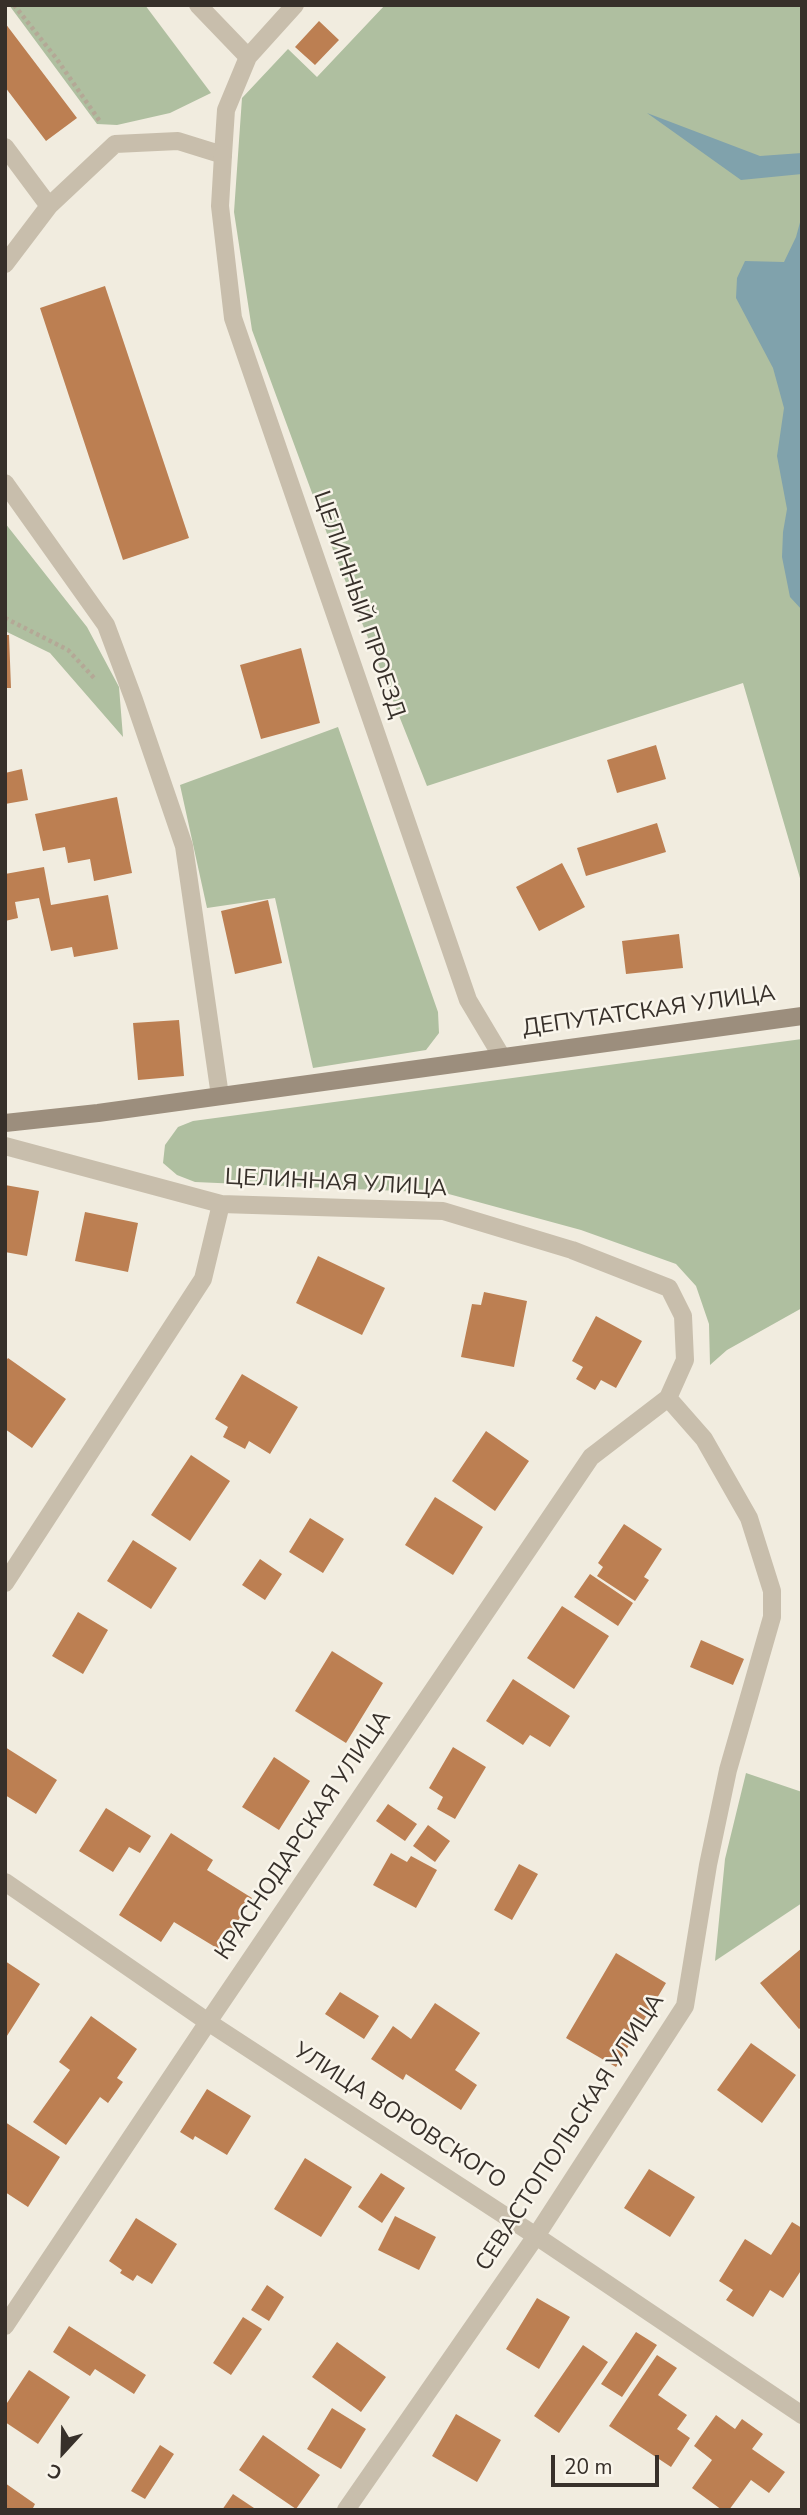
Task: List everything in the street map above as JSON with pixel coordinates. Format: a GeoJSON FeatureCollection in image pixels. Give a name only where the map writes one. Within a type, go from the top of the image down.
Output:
{"type":"FeatureCollection","features":[{"type":"Feature","properties":{"kind":"street"},"geometry":{"type":"LineString","coordinates":[[198,5],[248,57]]}},
{"type":"Feature","properties":{"kind":"street","name":"ЦЕЛИННЫЙ ПРОЕЗД"},"geometry":{"type":"LineString","coordinates":[[295,5],[248,57],[226,110],[220,206],[233,318],[468,1000],[502,1057]]}},
{"type":"Feature","properties":{"kind":"street"},"geometry":{"type":"LineString","coordinates":[[5,264],[49,206],[115,144],[178,141],[223,155]]}},
{"type":"Feature","properties":{"kind":"street"},"geometry":{"type":"LineString","coordinates":[[5,147],[49,206]]}},
{"type":"Feature","properties":{"kind":"street"},"geometry":{"type":"LineString","coordinates":[[5,483],[106,625],[134,700],[184,846],[220,1096]]}},
{"type":"Feature","properties":{"kind":"street","name":"ДЕПУТАТСКАЯ УЛИЦА"},"geometry":{"type":"LineString","coordinates":[[5,1123],[98,1113],[802,1016]]}},
{"type":"Feature","properties":{"kind":"street","name":"ЦЕЛИННАЯ УЛИЦА"},"geometry":{"type":"LineString","coordinates":[[5,1146],[221,1204],[443,1211],[572,1250],[669,1288],[683,1316],[685,1360],[668,1398]]}},
{"type":"Feature","properties":{"kind":"street"},"geometry":{"type":"LineString","coordinates":[[5,1583],[203,1279],[221,1204]]}},
{"type":"Feature","properties":{"kind":"street","name":"КРАСНОДАРСКАЯ УЛИЦА"},"geometry":{"type":"LineString","coordinates":[[5,2326],[591,1457],[668,1398]]}},
{"type":"Feature","properties":{"kind":"street","name":"СЕВАСТОПОЛЬСКАЯ УЛИЦА"},"geometry":{"type":"LineString","coordinates":[[346,2510],[536,2236],[685,2006],[708,1866],[728,1770],[772,1617],[772,1591],[749,1518],[704,1440],[668,1398]]}},
{"type":"Feature","properties":{"kind":"street","name":"УЛИЦА ВОРОВСКОГО"},"geometry":{"type":"LineString","coordinates":[[5,1882],[208,2022],[536,2236],[802,2415]]}},
{"type":"Feature","properties":{"kind":"path"},"geometry":{"type":"LineString","coordinates":[[14,5],[56,58],[115,144]]}},
{"type":"Feature","properties":{"kind":"path"},"geometry":{"type":"LineString","coordinates":[[5,618],[68,650],[111,696],[134,700]]}},
{"type":"Feature","properties":{"kind":"green space"},"geometry":{"type":"Polygon","coordinates":[[[9,5],[145,5],[211,93],[170,113],[117,125],[97,124],[9,5]]]}},
{"type":"Feature","properties":{"kind":"green space"},"geometry":{"type":"Polygon","coordinates":[[[385,5],[802,5],[802,885],[743,683],[427,786],[333,550],[252,330],[234,212],[242,98],[288,49],[317,77],[385,5]]]}},
{"type":"Feature","properties":{"kind":"green space"},"geometry":{"type":"Polygon","coordinates":[[[5,523],[87,627],[119,687],[123,737],[50,653],[5,631],[5,523]]]}},
{"type":"Feature","properties":{"kind":"green space"},"geometry":{"type":"Polygon","coordinates":[[[338,727],[438,1012],[439,1033],[426,1050],[313,1068],[275,898],[207,908],[180,785],[338,727]]]}},
{"type":"Feature","properties":{"kind":"green space"},"geometry":{"type":"Polygon","coordinates":[[[802,1039],[802,1308],[727,1350],[710,1365],[709,1324],[696,1286],[676,1264],[581,1230],[445,1193],[195,1182],[177,1175],[163,1163],[165,1145],[178,1127],[193,1121],[802,1039]]]}},
{"type":"Feature","properties":{"kind":"green space"},"geometry":{"type":"Polygon","coordinates":[[[746,1773],[802,1792],[802,1903],[715,1961],[725,1859],[746,1773]]]}},
{"type":"Feature","properties":{"kind":"water"},"geometry":{"type":"Polygon","coordinates":[[[647,113],[760,156],[802,153],[802,174],[741,180],[647,113]]]}},
{"type":"Feature","properties":{"kind":"water"},"geometry":{"type":"Polygon","coordinates":[[[802,215],[802,610],[790,597],[782,557],[787,509],[777,456],[784,408],[773,368],[736,298],[737,278],[745,261],[784,262],[796,237],[802,215]]]}},
{"type":"Feature","properties":{"kind":"building"},"geometry":{"type":"Polygon","coordinates":[[[319,21],[339,40],[315,65],[295,47],[319,21]]]}},
{"type":"Feature","properties":{"kind":"building"},"geometry":{"type":"Polygon","coordinates":[[[5,23],[77,118],[46,141],[5,87],[5,23]]]}},
{"type":"Feature","properties":{"kind":"building"},"geometry":{"type":"Polygon","coordinates":[[[105,286],[189,538],[123,560],[40,308],[105,286]]]}},
{"type":"Feature","properties":{"kind":"building"},"geometry":{"type":"Polygon","coordinates":[[[5,635],[9,635],[11,688],[5,688],[5,635]]]}},
{"type":"Feature","properties":{"kind":"building"},"geometry":{"type":"Polygon","coordinates":[[[301,648],[320,723],[261,739],[240,665],[301,648]]]}},
{"type":"Feature","properties":{"kind":"building"},"geometry":{"type":"Polygon","coordinates":[[[656,745],[666,779],[617,793],[607,760],[656,745]]]}},
{"type":"Feature","properties":{"kind":"building"},"geometry":{"type":"Polygon","coordinates":[[[22,769],[28,800],[5,804],[5,773],[22,769]]]}},
{"type":"Feature","properties":{"kind":"building"},"geometry":{"type":"Polygon","coordinates":[[[117,797],[132,873],[94,881],[90,859],[68,863],[65,847],[43,851],[35,814],[117,797]]]}},
{"type":"Feature","properties":{"kind":"building"},"geometry":{"type":"Polygon","coordinates":[[[657,823],[666,852],[586,876],[577,848],[657,823]]]}},
{"type":"Feature","properties":{"kind":"building"},"geometry":{"type":"Polygon","coordinates":[[[562,863],[585,907],[539,931],[516,887],[562,863]]]}},
{"type":"Feature","properties":{"kind":"building"},"geometry":{"type":"Polygon","coordinates":[[[44,867],[51,905],[108,895],[118,949],[74,957],[72,947],[51,951],[39,898],[15,902],[18,918],[5,921],[5,874],[44,867]]]}},
{"type":"Feature","properties":{"kind":"building"},"geometry":{"type":"Polygon","coordinates":[[[268,900],[282,963],[235,974],[221,911],[268,900]]]}},
{"type":"Feature","properties":{"kind":"building"},"geometry":{"type":"Polygon","coordinates":[[[679,934],[683,968],[626,974],[622,941],[679,934]]]}},
{"type":"Feature","properties":{"kind":"building"},"geometry":{"type":"Polygon","coordinates":[[[179,1020],[184,1076],[138,1080],[133,1023],[179,1020]]]}},
{"type":"Feature","properties":{"kind":"building"},"geometry":{"type":"Polygon","coordinates":[[[5,1185],[39,1191],[27,1256],[5,1252],[5,1185]]]}},
{"type":"Feature","properties":{"kind":"building"},"geometry":{"type":"Polygon","coordinates":[[[85,1212],[138,1223],[128,1272],[75,1261],[85,1212]]]}},
{"type":"Feature","properties":{"kind":"building"},"geometry":{"type":"Polygon","coordinates":[[[318,1256],[385,1288],[362,1335],[296,1303],[318,1256]]]}},
{"type":"Feature","properties":{"kind":"building"},"geometry":{"type":"Polygon","coordinates":[[[484,1292],[527,1301],[514,1367],[461,1357],[472,1304],[481,1305],[484,1292]]]}},
{"type":"Feature","properties":{"kind":"building"},"geometry":{"type":"Polygon","coordinates":[[[596,1316],[642,1341],[616,1388],[601,1380],[595,1390],[576,1379],[583,1367],[572,1361],[596,1316]]]}},
{"type":"Feature","properties":{"kind":"building"},"geometry":{"type":"Polygon","coordinates":[[[8,1358],[66,1399],[32,1448],[5,1429],[5,1362],[8,1358]]]}},
{"type":"Feature","properties":{"kind":"building"},"geometry":{"type":"Polygon","coordinates":[[[242,1374],[298,1407],[270,1454],[249,1441],[245,1449],[223,1437],[228,1427],[215,1419],[242,1374]]]}},
{"type":"Feature","properties":{"kind":"building"},"geometry":{"type":"Polygon","coordinates":[[[486,1431],[529,1461],[495,1511],[452,1481],[486,1431]]]}},
{"type":"Feature","properties":{"kind":"building"},"geometry":{"type":"Polygon","coordinates":[[[191,1455],[230,1481],[190,1541],[151,1515],[191,1455]]]}},
{"type":"Feature","properties":{"kind":"building"},"geometry":{"type":"Polygon","coordinates":[[[435,1497],[483,1527],[453,1575],[405,1545],[435,1497]]]}},
{"type":"Feature","properties":{"kind":"building"},"geometry":{"type":"Polygon","coordinates":[[[310,1518],[344,1539],[323,1573],[289,1552],[310,1518]]]}},
{"type":"Feature","properties":{"kind":"building"},"geometry":{"type":"Polygon","coordinates":[[[624,1524],[662,1549],[644,1577],[649,1580],[635,1601],[597,1576],[603,1567],[598,1563],[624,1524]]]}},
{"type":"Feature","properties":{"kind":"building"},"geometry":{"type":"Polygon","coordinates":[[[133,1540],[177,1568],[151,1609],[107,1581],[133,1540]]]}},
{"type":"Feature","properties":{"kind":"building"},"geometry":{"type":"Polygon","coordinates":[[[260,1559],[282,1574],[265,1600],[242,1585],[260,1559]]]}},
{"type":"Feature","properties":{"kind":"building"},"geometry":{"type":"Polygon","coordinates":[[[590,1574],[633,1603],[618,1626],[574,1597],[590,1574]]]}},
{"type":"Feature","properties":{"kind":"building"},"geometry":{"type":"Polygon","coordinates":[[[562,1606],[609,1636],[574,1689],[527,1658],[562,1606]]]}},
{"type":"Feature","properties":{"kind":"building"},"geometry":{"type":"Polygon","coordinates":[[[78,1612],[108,1630],[83,1674],[52,1656],[78,1612]]]}},
{"type":"Feature","properties":{"kind":"building"},"geometry":{"type":"Polygon","coordinates":[[[701,1640],[744,1659],[733,1685],[690,1667],[701,1640]]]}},
{"type":"Feature","properties":{"kind":"building"},"geometry":{"type":"Polygon","coordinates":[[[332,1651],[383,1683],[346,1743],[295,1711],[332,1651]]]}},
{"type":"Feature","properties":{"kind":"building"},"geometry":{"type":"Polygon","coordinates":[[[513,1679],[570,1716],[550,1747],[530,1735],[523,1745],[486,1721],[513,1679]]]}},
{"type":"Feature","properties":{"kind":"building"},"geometry":{"type":"Polygon","coordinates":[[[5,1747],[57,1780],[36,1814],[5,1795],[5,1747]]]}},
{"type":"Feature","properties":{"kind":"building"},"geometry":{"type":"Polygon","coordinates":[[[453,1747],[486,1767],[455,1819],[437,1809],[443,1797],[429,1788],[453,1747]]]}},
{"type":"Feature","properties":{"kind":"building"},"geometry":{"type":"Polygon","coordinates":[[[274,1757],[310,1781],[279,1830],[242,1807],[274,1757]]]}},
{"type":"Feature","properties":{"kind":"building"},"geometry":{"type":"Polygon","coordinates":[[[388,1804],[417,1824],[405,1841],[376,1821],[388,1804]]]}},
{"type":"Feature","properties":{"kind":"building"},"geometry":{"type":"Polygon","coordinates":[[[106,1808],[151,1836],[140,1853],[129,1847],[113,1872],[79,1851],[106,1808]]]}},
{"type":"Feature","properties":{"kind":"building"},"geometry":{"type":"Polygon","coordinates":[[[428,1825],[450,1841],[435,1862],[413,1846],[428,1825]]]}},
{"type":"Feature","properties":{"kind":"building"},"geometry":{"type":"Polygon","coordinates":[[[171,1833],[213,1860],[207,1870],[252,1898],[220,1950],[174,1922],[161,1942],[119,1915],[171,1833]]]}},
{"type":"Feature","properties":{"kind":"building"},"geometry":{"type":"Polygon","coordinates":[[[391,1853],[407,1862],[411,1856],[437,1870],[416,1908],[373,1885],[391,1853]]]}},
{"type":"Feature","properties":{"kind":"building"},"geometry":{"type":"Polygon","coordinates":[[[519,1864],[538,1874],[512,1920],[494,1910],[519,1864]]]}},
{"type":"Feature","properties":{"kind":"building"},"geometry":{"type":"Polygon","coordinates":[[[802,1948],[802,2027],[799,2029],[760,1983],[802,1948]]]}},
{"type":"Feature","properties":{"kind":"building"},"geometry":{"type":"Polygon","coordinates":[[[616,1953],[666,1983],[616,2067],[566,2038],[616,1953]]]}},
{"type":"Feature","properties":{"kind":"building"},"geometry":{"type":"Polygon","coordinates":[[[5,1961],[40,1984],[5,2039],[5,1961]]]}},
{"type":"Feature","properties":{"kind":"building"},"geometry":{"type":"Polygon","coordinates":[[[340,1992],[379,2016],[364,2039],[325,2014],[340,1992]]]}},
{"type":"Feature","properties":{"kind":"building"},"geometry":{"type":"Polygon","coordinates":[[[435,2003],[480,2033],[455,2070],[477,2085],[461,2110],[406,2074],[403,2080],[371,2059],[393,2026],[411,2039],[435,2003]]]}},
{"type":"Feature","properties":{"kind":"building"},"geometry":{"type":"Polygon","coordinates":[[[91,2016],[137,2049],[117,2078],[123,2082],[108,2103],[100,2097],[66,2145],[33,2122],[70,2070],[59,2062],[91,2016]]]}},
{"type":"Feature","properties":{"kind":"building"},"geometry":{"type":"Polygon","coordinates":[[[751,2043],[796,2075],[762,2123],[717,2090],[751,2043]]]}},
{"type":"Feature","properties":{"kind":"building"},"geometry":{"type":"Polygon","coordinates":[[[207,2089],[251,2116],[227,2155],[195,2136],[193,2140],[180,2132],[207,2089]]]}},
{"type":"Feature","properties":{"kind":"building"},"geometry":{"type":"Polygon","coordinates":[[[5,2122],[60,2157],[28,2207],[5,2192],[5,2122]]]}},
{"type":"Feature","properties":{"kind":"building"},"geometry":{"type":"Polygon","coordinates":[[[305,2158],[352,2187],[321,2237],[274,2209],[305,2158]]]}},
{"type":"Feature","properties":{"kind":"building"},"geometry":{"type":"Polygon","coordinates":[[[649,2169],[695,2197],[670,2237],[624,2208],[649,2169]]]}},
{"type":"Feature","properties":{"kind":"building"},"geometry":{"type":"Polygon","coordinates":[[[381,2173],[405,2188],[382,2223],[358,2207],[381,2173]]]}},
{"type":"Feature","properties":{"kind":"building"},"geometry":{"type":"Polygon","coordinates":[[[395,2216],[436,2237],[419,2270],[378,2250],[395,2216]]]}},
{"type":"Feature","properties":{"kind":"building"},"geometry":{"type":"Polygon","coordinates":[[[136,2218],[177,2244],[152,2284],[137,2275],[133,2281],[120,2273],[122,2270],[109,2261],[136,2218]]]}},
{"type":"Feature","properties":{"kind":"building"},"geometry":{"type":"Polygon","coordinates":[[[792,2222],[802,2228],[802,2269],[783,2298],[770,2290],[753,2317],[726,2300],[733,2290],[719,2281],[745,2239],[771,2255],[792,2222]]]}},
{"type":"Feature","properties":{"kind":"building"},"geometry":{"type":"Polygon","coordinates":[[[267,2285],[284,2297],[269,2321],[251,2310],[267,2285]]]}},
{"type":"Feature","properties":{"kind":"building"},"geometry":{"type":"Polygon","coordinates":[[[537,2298],[570,2317],[539,2369],[506,2349],[537,2298]]]}},
{"type":"Feature","properties":{"kind":"building"},"geometry":{"type":"Polygon","coordinates":[[[243,2317],[262,2329],[231,2375],[213,2363],[243,2317]]]}},
{"type":"Feature","properties":{"kind":"building"},"geometry":{"type":"Polygon","coordinates":[[[69,2326],[146,2375],[134,2394],[95,2369],[90,2376],[53,2352],[69,2326]]]}},
{"type":"Feature","properties":{"kind":"building"},"geometry":{"type":"Polygon","coordinates":[[[636,2332],[657,2345],[622,2397],[601,2384],[636,2332]]]}},
{"type":"Feature","properties":{"kind":"building"},"geometry":{"type":"Polygon","coordinates":[[[337,2342],[386,2377],[361,2412],[312,2377],[337,2342]]]}},
{"type":"Feature","properties":{"kind":"building"},"geometry":{"type":"Polygon","coordinates":[[[583,2345],[608,2362],[559,2433],[534,2416],[583,2345]]]}},
{"type":"Feature","properties":{"kind":"building"},"geometry":{"type":"Polygon","coordinates":[[[657,2355],[677,2368],[658,2395],[687,2415],[677,2429],[690,2438],[671,2467],[609,2426],[657,2355]]]}},
{"type":"Feature","properties":{"kind":"building"},"geometry":{"type":"Polygon","coordinates":[[[29,2370],[70,2397],[38,2444],[5,2422],[5,2406],[29,2370]]]}},
{"type":"Feature","properties":{"kind":"building"},"geometry":{"type":"Polygon","coordinates":[[[332,2408],[366,2429],[341,2469],[307,2449],[332,2408]]]}},
{"type":"Feature","properties":{"kind":"building"},"geometry":{"type":"Polygon","coordinates":[[[456,2414],[501,2440],[477,2482],[432,2456],[456,2414]]]}},
{"type":"Feature","properties":{"kind":"building"},"geometry":{"type":"Polygon","coordinates":[[[716,2415],[735,2429],[742,2419],[763,2434],[752,2449],[785,2472],[769,2493],[751,2480],[729,2510],[722,2510],[692,2488],[712,2460],[694,2446],[716,2415]]]}},
{"type":"Feature","properties":{"kind":"building"},"geometry":{"type":"Polygon","coordinates":[[[263,2435],[320,2475],[296,2509],[239,2470],[263,2435]]]}},
{"type":"Feature","properties":{"kind":"building"},"geometry":{"type":"Polygon","coordinates":[[[160,2445],[174,2454],[145,2499],[131,2491],[160,2445]]]}},
{"type":"Feature","properties":{"kind":"building"},"geometry":{"type":"Polygon","coordinates":[[[5,2483],[35,2504],[32,2510],[5,2510],[5,2483]]]}},
{"type":"Feature","properties":{"kind":"building"},"geometry":{"type":"Polygon","coordinates":[[[233,2494],[257,2510],[222,2510],[233,2494]]]}}]}
